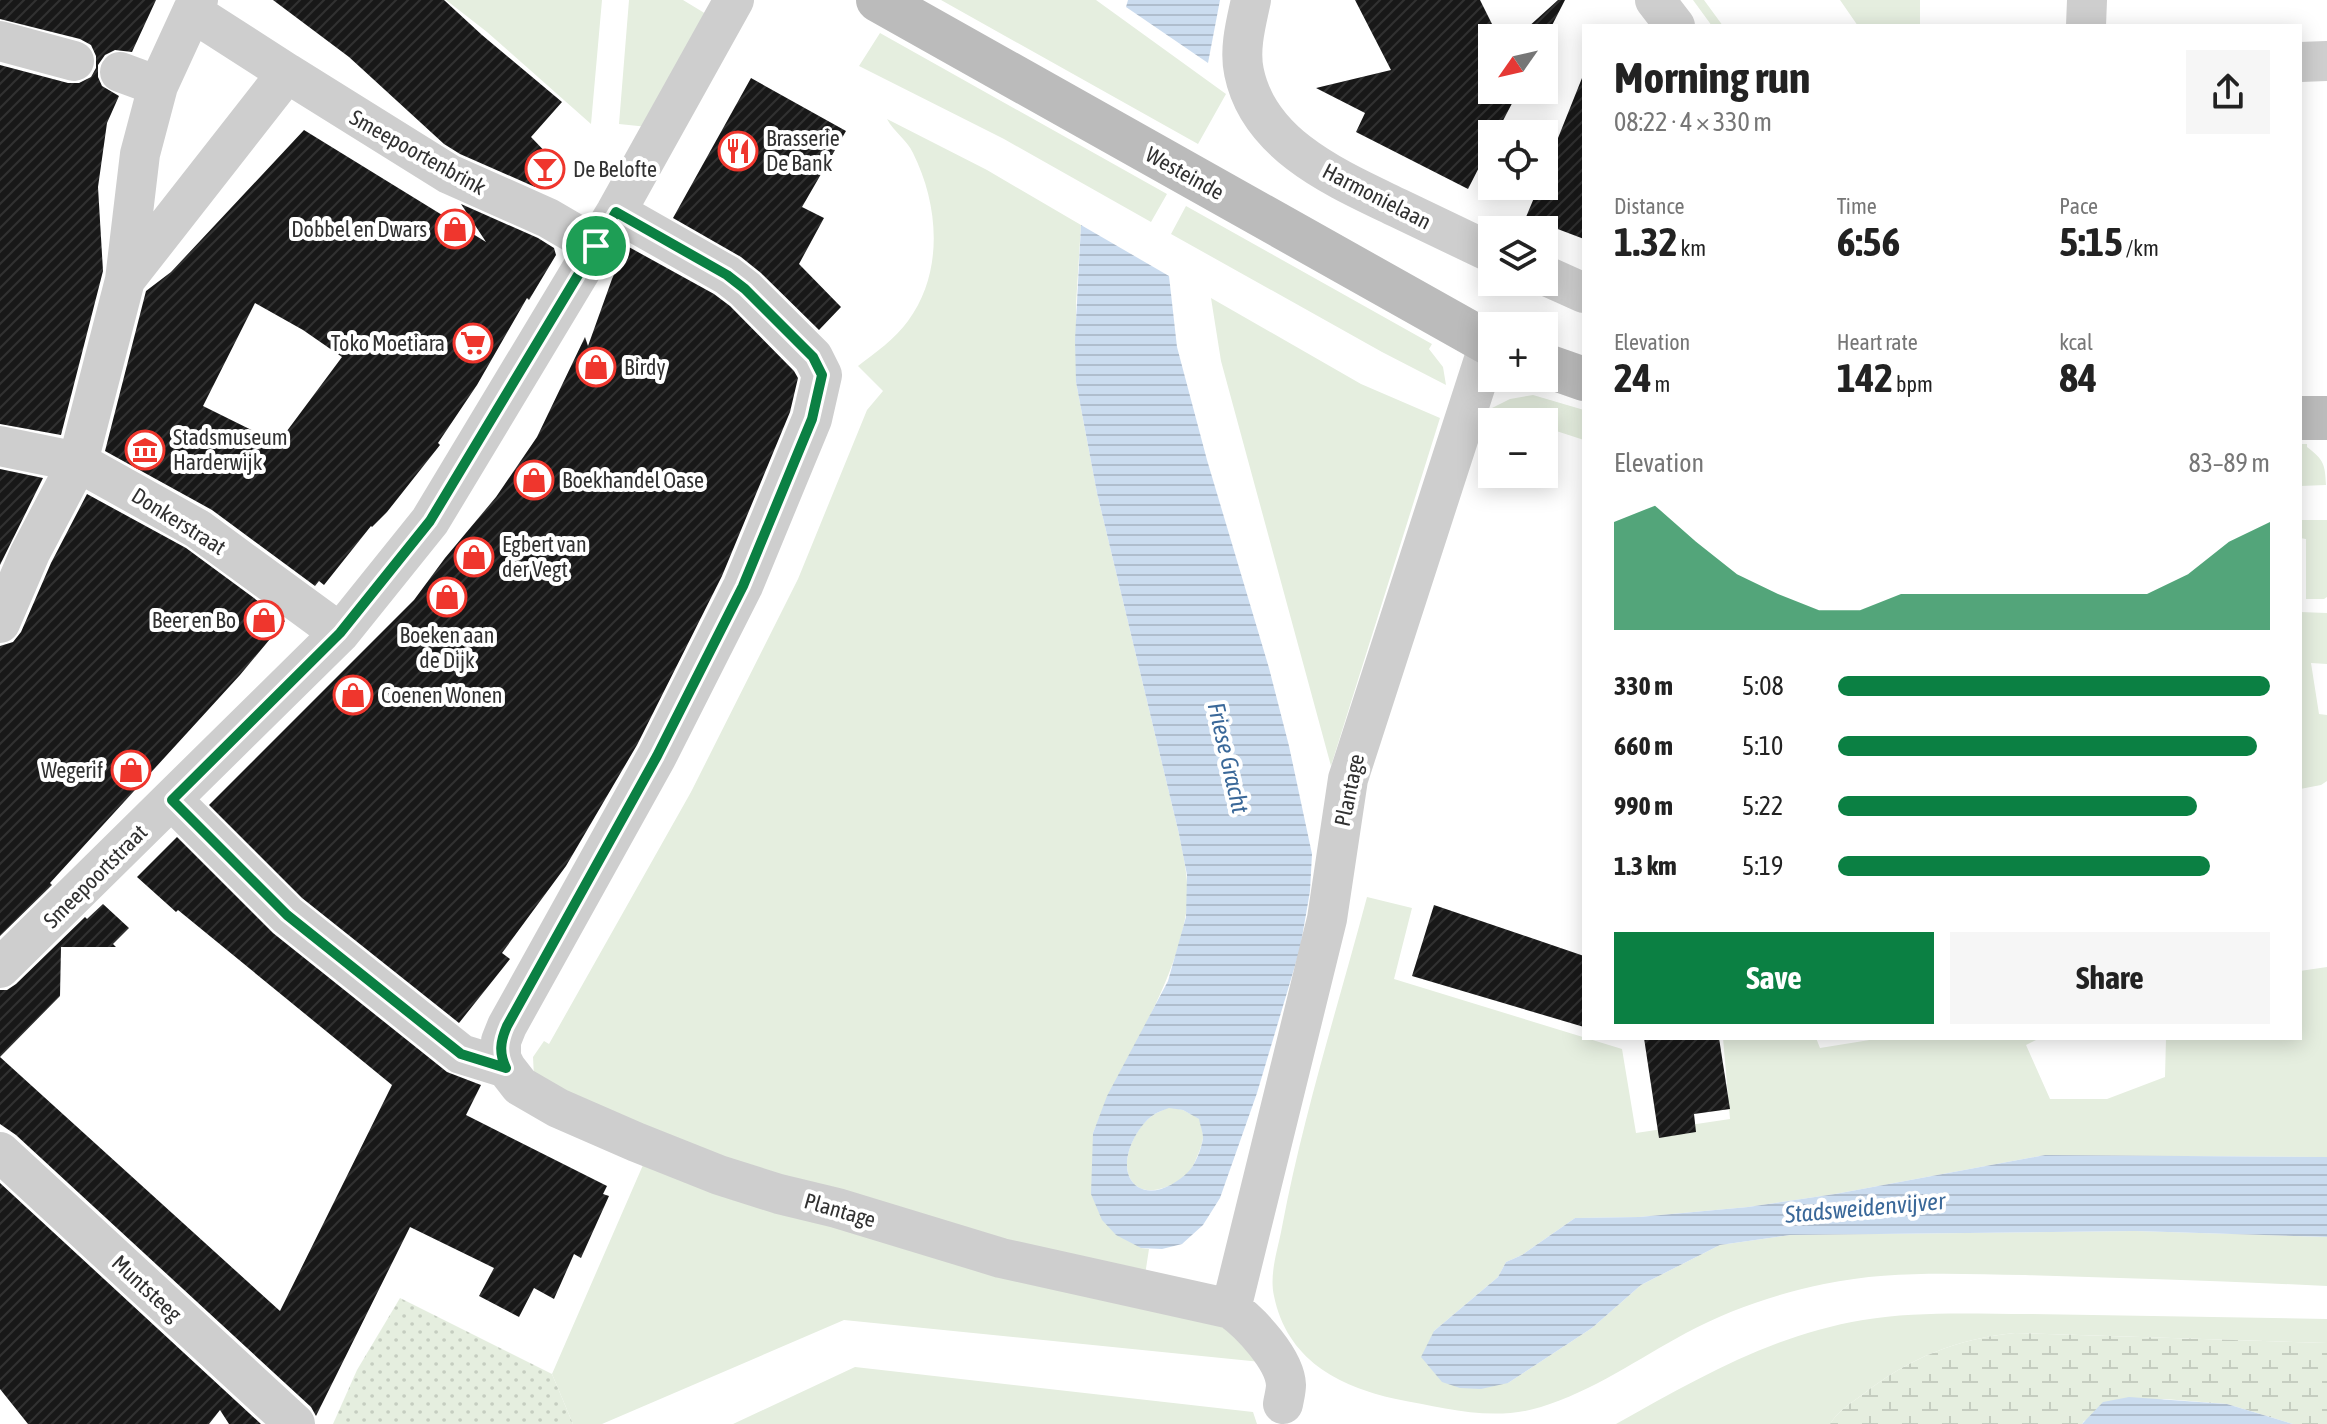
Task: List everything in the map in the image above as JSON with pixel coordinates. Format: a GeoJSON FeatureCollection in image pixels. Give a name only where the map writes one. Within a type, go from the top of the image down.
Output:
{"type":"FeatureCollection","features":[{"type":"Feature","properties":{"kind":"street","name":"Smeepoortstraat"},"geometry":{"type":"LineString","coordinates":[[0,968],[340,633],[430,521],[616,212],[734,0]]}},
{"type":"Feature","properties":{"kind":"street","name":"Westeinde"},"geometry":{"type":"LineString","coordinates":[[878,0],[1478,338]]}},
{"type":"Feature","properties":{"kind":"street","name":"Harmonielaan"},"geometry":{"type":"LineString","coordinates":[[1251,0],[1242,59],[1247,85],[1257,107],[1275,131],[1304,157],[1343,182],[1478,246]]}},
{"type":"Feature","properties":{"kind":"street"},"geometry":{"type":"LineString","coordinates":[[1655,0],[1673,24]]}},
{"type":"Feature","properties":{"kind":"street"},"geometry":{"type":"LineString","coordinates":[[2086,24],[2087,0]]}},
{"type":"Feature","properties":{"kind":"street","name":"Smeepoortenbrink"},"geometry":{"type":"LineString","coordinates":[[0,623],[30,553],[78,462],[125,280],[140,154],[158,86],[195,6],[287,73],[449,174],[548,218],[596,246]]}},
{"type":"Feature","properties":{"kind":"street"},"geometry":{"type":"LineString","coordinates":[[0,41],[74,61]]}},
{"type":"Feature","properties":{"kind":"street"},"geometry":{"type":"LineString","coordinates":[[2302,62],[2327,61]]}},
{"type":"Feature","properties":{"kind":"street"},"geometry":{"type":"LineString","coordinates":[[120,72],[158,86]]}},
{"type":"Feature","properties":{"kind":"street","name":"Smeepoortenbrink"},"geometry":{"type":"LineString","coordinates":[[125,280],[287,73]]}},
{"type":"Feature","properties":{"kind":"street"},"geometry":{"type":"LineString","coordinates":[[506,1068],[501,1058],[501,1041],[507,1026],[657,756],[743,586],[812,419],[822,375],[813,357],[745,289],[727,275],[616,212]]}},
{"type":"Feature","properties":{"kind":"street"},"geometry":{"type":"LineString","coordinates":[[1558,281],[1582,292]]}},
{"type":"Feature","properties":{"kind":"street"},"geometry":{"type":"LineString","coordinates":[[1558,370],[1582,378]]}},
{"type":"Feature","properties":{"kind":"street","name":"Plantage"},"geometry":{"type":"LineString","coordinates":[[506,1068],[520,1086],[558,1108],[719,1175],[1001,1258],[1231,1309],[1327,919],[1348,779],[1478,382]]}},
{"type":"Feature","properties":{"kind":"street"},"geometry":{"type":"LineString","coordinates":[[2302,418],[2327,418]]}},
{"type":"Feature","properties":{"kind":"street","name":"Donkerstraat"},"geometry":{"type":"LineString","coordinates":[[0,446],[78,462],[198,529],[340,633]]}},
{"type":"Feature","properties":{"kind":"street"},"geometry":{"type":"LineString","coordinates":[[172,800],[311,935],[461,1054],[506,1068]]}},
{"type":"Feature","properties":{"kind":"street","name":"Muntsteeg"},"geometry":{"type":"LineString","coordinates":[[0,1152],[295,1424]]}},
{"type":"Feature","properties":{"kind":"street"},"geometry":{"type":"LineString","coordinates":[[1231,1309],[1249,1322],[1278,1364],[1286,1384],[1283,1404]]}},
{"type":"Feature","properties":{"kind":"green space"},"geometry":{"type":"Polygon","coordinates":[[[446,0],[602,0],[591,124],[487,32],[446,0]]]}},
{"type":"Feature","properties":{"kind":"green space"},"geometry":{"type":"Polygon","coordinates":[[[629,0],[683,0],[711,17],[648,127],[619,124],[629,0]]]}},
{"type":"Feature","properties":{"kind":"green space"},"geometry":{"type":"Polygon","coordinates":[[[941,0],[1096,0],[1226,94],[1198,144],[941,0]]]}},
{"type":"Feature","properties":{"kind":"green space"},"geometry":{"type":"Polygon","coordinates":[[[1693,0],[1704,0],[1722,24],[1711,24],[1693,0]]]}},
{"type":"Feature","properties":{"kind":"green space"},"geometry":{"type":"Polygon","coordinates":[[[1840,0],[1920,0],[1920,24],[1857,24],[1840,0]]]}},
{"type":"Feature","properties":{"kind":"green space"},"geometry":{"type":"Polygon","coordinates":[[[880,33],[1167,194],[1151,222],[1004,139],[859,66],[880,33]]]}},
{"type":"Feature","properties":{"kind":"green space"},"geometry":{"type":"Polygon","coordinates":[[[887,119],[987,170],[1081,225],[1076,304],[1076,382],[1097,493],[1179,834],[1187,887],[1185,919],[1168,975],[1093,1133],[1141,1248],[1149,1249],[1145,1275],[952,1228],[737,1166],[534,1077],[533,1057],[544,1041],[549,1044],[691,792],[798,579],[867,410],[883,391],[858,366],[903,328],[920,302],[928,281],[934,238],[928,194],[910,148],[887,119]]]}},
{"type":"Feature","properties":{"kind":"green space"},"geometry":{"type":"Polygon","coordinates":[[[1186,206],[1432,344],[1429,349],[1443,367],[1446,385],[1171,234],[1186,206]]]}},
{"type":"Feature","properties":{"kind":"green space"},"geometry":{"type":"Polygon","coordinates":[[[1211,298],[1361,384],[1440,418],[1331,766],[1221,361],[1211,298]]]}},
{"type":"Feature","properties":{"kind":"green space"},"geometry":{"type":"Polygon","coordinates":[[[1533,395],[1582,409],[1582,439],[1558,432],[1558,408],[1492,408],[1510,399],[1533,395]]]}},
{"type":"Feature","properties":{"kind":"green space"},"geometry":{"type":"Polygon","coordinates":[[[2302,444],[2307,444],[2320,459],[2326,485],[2302,486],[2302,444]]]}},
{"type":"Feature","properties":{"kind":"green space"},"geometry":{"type":"Polygon","coordinates":[[[2302,520],[2327,520],[2327,597],[2324,599],[2306,599],[2306,539],[2302,538],[2302,520]]]}},
{"type":"Feature","properties":{"kind":"green space"},"geometry":{"type":"Polygon","coordinates":[[[2302,612],[2327,613],[2327,664],[2311,663],[2319,714],[2327,715],[2327,781],[2302,789],[2302,612]]]}},
{"type":"Feature","properties":{"kind":"green space"},"geometry":{"type":"Polygon","coordinates":[[[1367,897],[1412,908],[1394,979],[1582,1037],[1582,1040],[1622,1049],[1636,1133],[1730,1119],[1723,1040],[1817,1040],[1820,1048],[1870,1040],[2036,1040],[2026,1045],[2050,1099],[2107,1099],[2165,1077],[2166,1040],[2302,1040],[2302,971],[2327,967],[2327,1157],[2045,1155],[1748,1207],[1639,1217],[1575,1218],[1522,1255],[1506,1262],[1498,1277],[1434,1331],[1508,1383],[1592,1328],[1641,1285],[1720,1245],[1790,1235],[2135,1231],[2327,1237],[2327,1286],[2025,1275],[1924,1274],[1849,1280],[1806,1288],[1736,1310],[1686,1333],[1579,1392],[1541,1407],[1487,1413],[1396,1399],[1354,1386],[1318,1366],[1290,1337],[1274,1296],[1276,1253],[1322,1061],[1367,897]]]}},
{"type":"Feature","properties":{"kind":"green space"},"geometry":{"type":"Polygon","coordinates":[[[1169,1107],[1200,1119],[1201,1145],[1192,1168],[1182,1178],[1160,1189],[1144,1190],[1131,1180],[1127,1161],[1129,1150],[1145,1122],[1169,1107]]]}},
{"type":"Feature","properties":{"kind":"green space"},"geometry":{"type":"Polygon","coordinates":[[[643,1165],[1224,1325],[1261,1362],[844,1320],[602,1424],[573,1424],[552,1374],[643,1165]]]}},
{"type":"Feature","properties":{"kind":"green space"},"geometry":{"type":"Polygon","coordinates":[[[400,1298],[552,1374],[573,1424],[333,1424],[357,1370],[400,1298]]]}},
{"type":"Feature","properties":{"kind":"green space"},"geometry":{"type":"Polygon","coordinates":[[[1904,1315],[2327,1319],[2327,1343],[2015,1333],[1973,1340],[1934,1352],[1880,1382],[1853,1401],[1830,1424],[1616,1424],[1735,1361],[1829,1327],[1904,1315]]]}},
{"type":"Feature","properties":{"kind":"green space"},"geometry":{"type":"Polygon","coordinates":[[[2015,1333],[2327,1343],[2327,1424],[2293,1424],[2227,1404],[2164,1399],[2082,1424],[1830,1424],[1853,1401],[1880,1382],[1934,1352],[1973,1340],[2015,1333]]]}},
{"type":"Feature","properties":{"kind":"green space"},"geometry":{"type":"Polygon","coordinates":[[[855,1367],[1253,1412],[1257,1424],[733,1424],[855,1367]]]}},
{"type":"Feature","properties":{"kind":"water"},"geometry":{"type":"Polygon","coordinates":[[[1128,0],[1220,0],[1208,63],[1126,7],[1128,0]]]}},
{"type":"Feature","properties":{"kind":"water","name":"Friese Gracht"},"geometry":{"type":"Polygon","coordinates":[[[1081,225],[1169,276],[1177,347],[1269,668],[1312,854],[1310,891],[1300,949],[1257,1093],[1220,1198],[1203,1225],[1182,1244],[1162,1249],[1141,1248],[1116,1235],[1102,1220],[1091,1194],[1093,1133],[1107,1096],[1168,981],[1186,917],[1187,875],[1097,493],[1076,382],[1081,225]],[[1169,1108],[1158,1112],[1145,1122],[1133,1140],[1127,1161],[1128,1171],[1138,1187],[1151,1191],[1164,1188],[1191,1169],[1198,1156],[1203,1133],[1199,1119],[1183,1110],[1169,1108]]]}},
{"type":"Feature","properties":{"kind":"water","name":"Stadsweidenvijver"},"geometry":{"type":"Polygon","coordinates":[[[2045,1155],[2327,1157],[2327,1237],[2135,1231],[1790,1235],[1720,1245],[1641,1285],[1592,1328],[1508,1383],[1481,1389],[1460,1388],[1442,1382],[1421,1357],[1434,1331],[1498,1277],[1506,1262],[1522,1255],[1575,1218],[1639,1217],[1748,1207],[2045,1155]]]}},
{"type":"Feature","properties":{"kind":"water"},"geometry":{"type":"Polygon","coordinates":[[[2129,1397],[2227,1404],[2293,1424],[2082,1424],[2103,1402],[2129,1397]]]}},
{"type":"Feature","properties":{"kind":"building"},"geometry":{"type":"Polygon","coordinates":[[[0,0],[156,0],[132,52],[115,50],[105,55],[98,65],[102,86],[119,96],[107,123],[98,187],[103,271],[61,435],[0,424],[0,65],[68,83],[79,83],[91,77],[96,68],[96,56],[91,45],[80,39],[0,19],[0,0]]]}},
{"type":"Feature","properties":{"kind":"building"},"geometry":{"type":"Polygon","coordinates":[[[273,0],[444,0],[562,102],[531,137],[555,162],[535,187],[460,154],[444,144],[349,57],[273,0]]]}},
{"type":"Feature","properties":{"kind":"building"},"geometry":{"type":"Polygon","coordinates":[[[1355,0],[1480,0],[1492,24],[1478,24],[1478,104],[1512,104],[1503,120],[1478,120],[1478,169],[1468,189],[1356,132],[1365,113],[1316,88],[1391,70],[1355,0]]]}},
{"type":"Feature","properties":{"kind":"building"},"geometry":{"type":"Polygon","coordinates":[[[1558,0],[1565,0],[1553,24],[1531,24],[1558,0]]]}},
{"type":"Feature","properties":{"kind":"building"},"geometry":{"type":"Polygon","coordinates":[[[751,78],[846,131],[802,207],[824,218],[799,264],[841,307],[819,330],[741,257],[673,218],[751,78]]]}},
{"type":"Feature","properties":{"kind":"building"},"geometry":{"type":"Polygon","coordinates":[[[1582,78],[1582,238],[1558,229],[1558,216],[1526,216],[1533,200],[1558,200],[1558,138],[1582,78]]]}},
{"type":"Feature","properties":{"kind":"building"},"geometry":{"type":"Polygon","coordinates":[[[304,130],[486,242],[461,204],[538,238],[554,248],[556,255],[438,443],[440,445],[324,585],[319,581],[315,586],[212,510],[105,451],[146,291],[171,272],[304,130]],[[255,303],[203,406],[278,443],[342,357],[255,303]]]}},
{"type":"Feature","properties":{"kind":"building"},"geometry":{"type":"Polygon","coordinates":[[[627,246],[730,306],[798,378],[790,412],[722,576],[637,745],[566,866],[502,953],[510,959],[459,1023],[302,898],[209,805],[414,600],[496,497],[537,437],[585,337],[588,346],[627,246]]]}},
{"type":"Feature","properties":{"kind":"building"},"geometry":{"type":"Polygon","coordinates":[[[0,469],[43,478],[0,565],[0,469]]]}},
{"type":"Feature","properties":{"kind":"building"},"geometry":{"type":"Polygon","coordinates":[[[87,494],[186,548],[285,621],[240,675],[50,883],[52,885],[0,936],[0,646],[13,642],[21,632],[51,563],[87,494]]]}},
{"type":"Feature","properties":{"kind":"building"},"geometry":{"type":"Polygon","coordinates":[[[177,837],[273,933],[447,1072],[481,1085],[466,1115],[607,1186],[603,1194],[609,1196],[581,1258],[574,1254],[554,1299],[534,1288],[519,1317],[479,1296],[494,1268],[410,1227],[316,1416],[311,1407],[16,1135],[0,1124],[0,1057],[280,1311],[392,1085],[178,910],[176,912],[137,877],[177,837]]]}},
{"type":"Feature","properties":{"kind":"building"},"geometry":{"type":"Polygon","coordinates":[[[103,904],[129,928],[113,944],[116,947],[61,947],[60,996],[0,1057],[0,990],[7,990],[16,984],[85,917],[87,919],[103,904]]]}},
{"type":"Feature","properties":{"kind":"building"},"geometry":{"type":"Polygon","coordinates":[[[1434,905],[1582,955],[1582,1026],[1412,976],[1434,905]]]}},
{"type":"Feature","properties":{"kind":"building"},"geometry":{"type":"Polygon","coordinates":[[[1644,1040],[1719,1040],[1730,1109],[1694,1114],[1696,1132],[1659,1138],[1644,1040]]]}},
{"type":"Feature","properties":{"kind":"building"},"geometry":{"type":"Polygon","coordinates":[[[0,1183],[261,1424],[229,1424],[220,1410],[209,1424],[28,1424],[0,1389],[0,1183]]]}},
{"type":"Feature","properties":{"kind":"place","name":"Brasserie De Bank"},"geometry":{"type":"Point","coordinates":[738,151]}},
{"type":"Feature","properties":{"kind":"place","name":"De Belofte"},"geometry":{"type":"Point","coordinates":[545,169]}},
{"type":"Feature","properties":{"kind":"place","name":"Dobbel en Dwars"},"geometry":{"type":"Point","coordinates":[455,229]}},
{"type":"Feature","properties":{"kind":"place","name":"Toko Moetiara"},"geometry":{"type":"Point","coordinates":[473,343]}},
{"type":"Feature","properties":{"kind":"place","name":"Birdy"},"geometry":{"type":"Point","coordinates":[596,367]}},
{"type":"Feature","properties":{"kind":"place","name":"Stadsmuseum Harderwijk"},"geometry":{"type":"Point","coordinates":[145,450]}},
{"type":"Feature","properties":{"kind":"place","name":"Boekhandel Oase"},"geometry":{"type":"Point","coordinates":[534,480]}},
{"type":"Feature","properties":{"kind":"place","name":"Egbert van der Vegt"},"geometry":{"type":"Point","coordinates":[474,557]}},
{"type":"Feature","properties":{"kind":"place","name":"Boeken aan de Dijk"},"geometry":{"type":"Point","coordinates":[447,597]}},
{"type":"Feature","properties":{"kind":"place","name":"Beer en Bo"},"geometry":{"type":"Point","coordinates":[264,620]}},
{"type":"Feature","properties":{"kind":"place","name":"Coenen Wonen"},"geometry":{"type":"Point","coordinates":[353,695]}},
{"type":"Feature","properties":{"kind":"place","name":"Wegerif"},"geometry":{"type":"Point","coordinates":[131,770]}},
{"type":"Feature","properties":{"kind":"route"},"geometry":{"type":"LineString","coordinates":[[616,212],[727,275],[813,357],[822,375],[812,419],[743,586],[657,756],[507,1026],[501,1041],[501,1058],[506,1068],[461,1054],[287,915],[172,800],[340,633],[430,521],[596,246],[616,212]]}}]}
